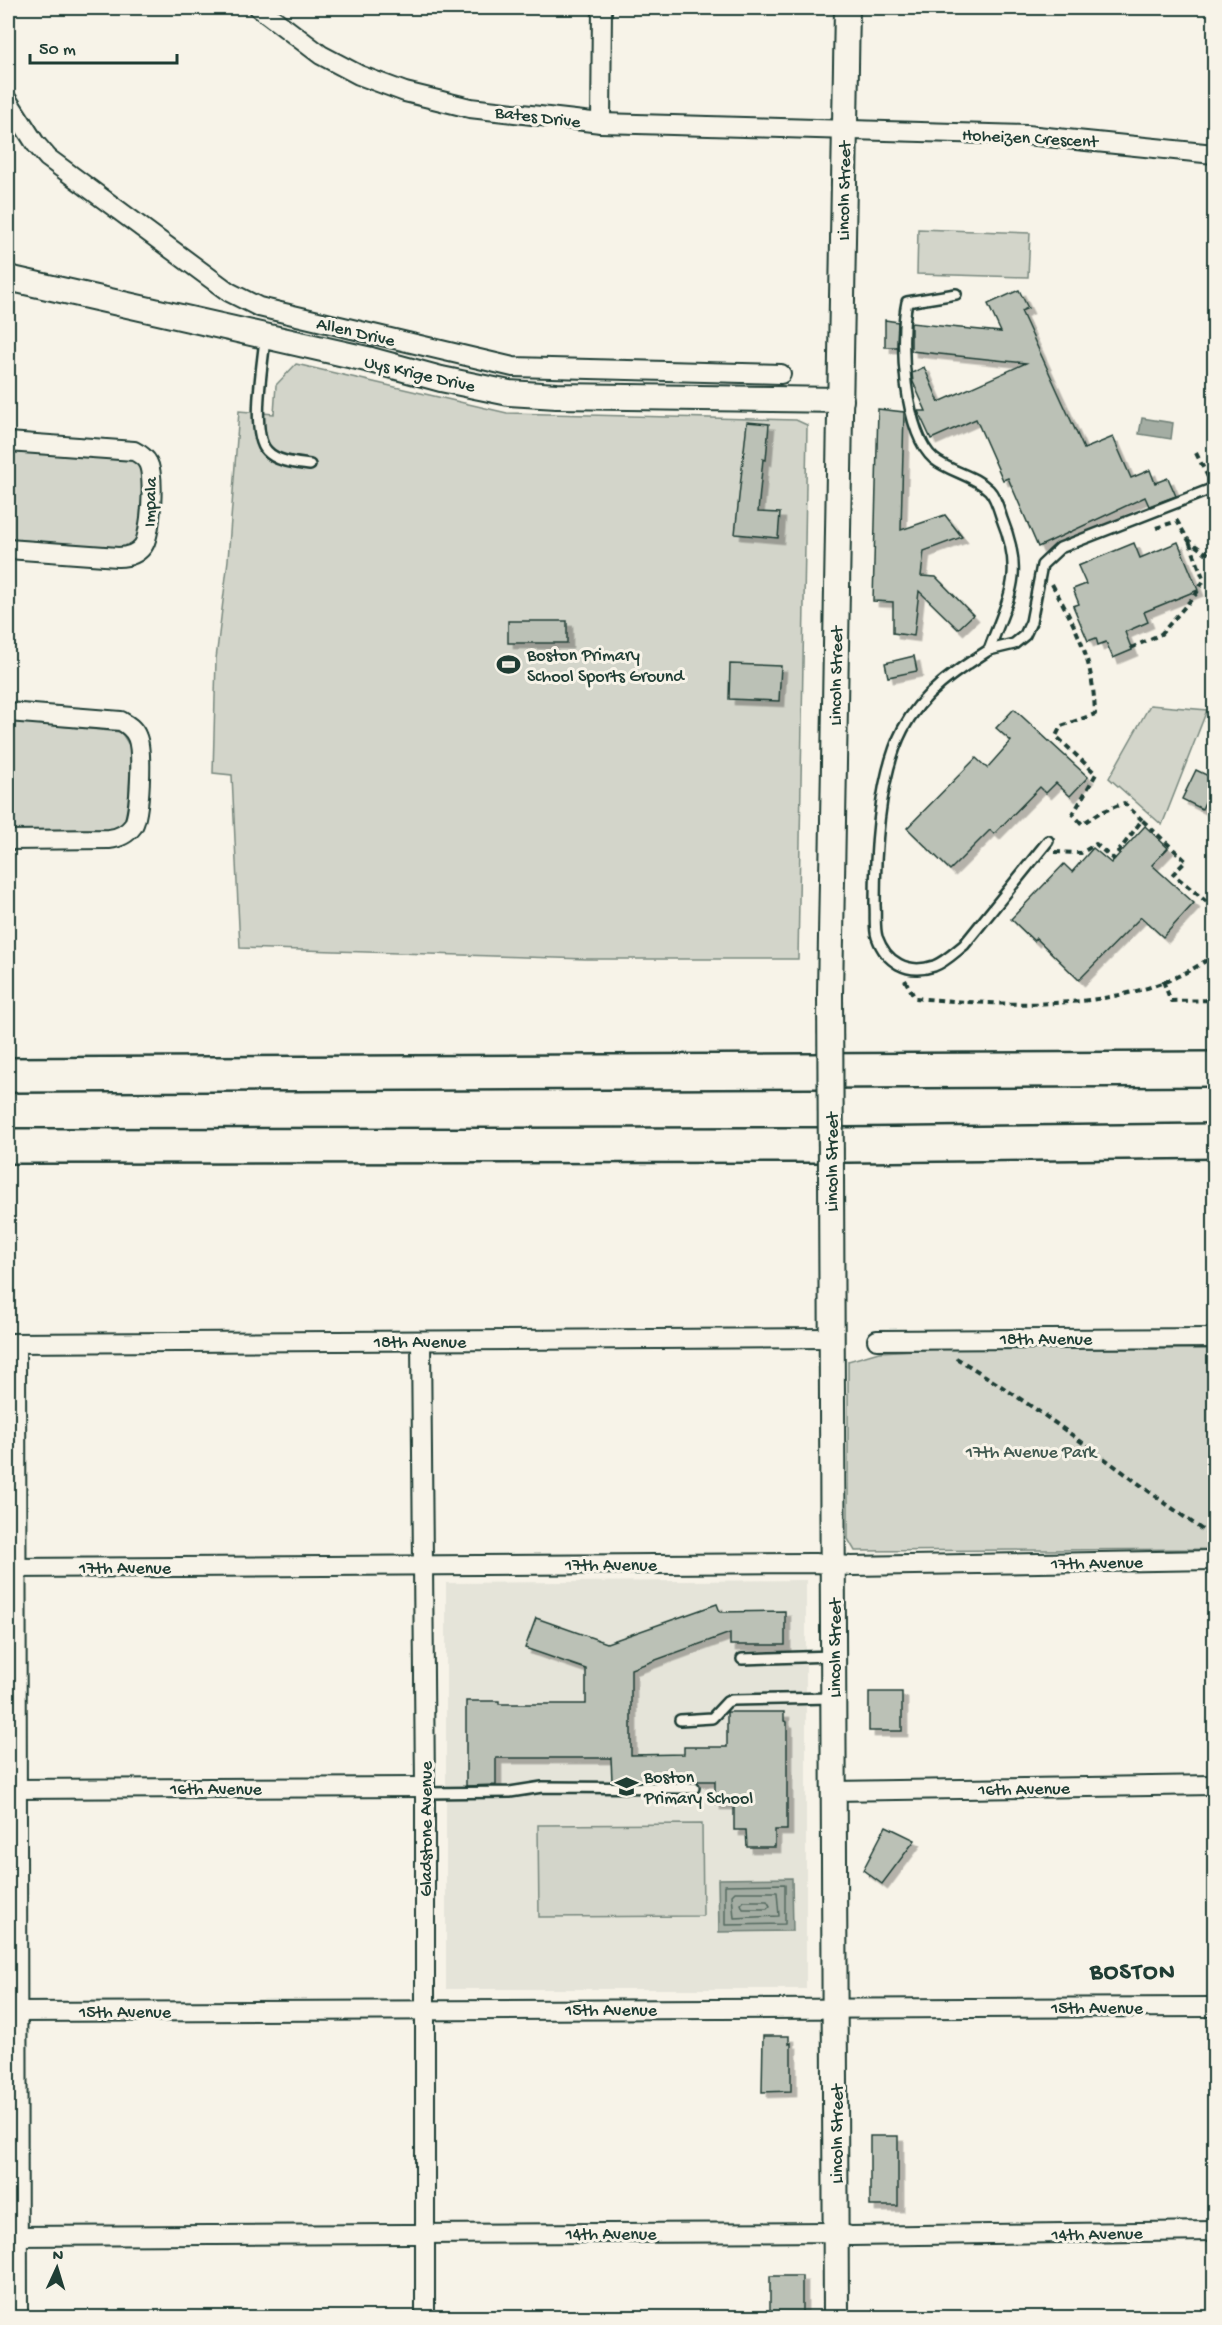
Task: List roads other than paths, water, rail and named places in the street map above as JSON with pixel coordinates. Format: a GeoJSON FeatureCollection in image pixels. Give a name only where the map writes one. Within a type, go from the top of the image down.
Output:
{"type":"FeatureCollection","features":[{"type":"Feature","properties":{"kind":"highway"},"geometry":{"type":"LineString","coordinates":[[8,1075],[1215,1069]]}},
{"type":"Feature","properties":{"kind":"highway"},"geometry":{"type":"LineString","coordinates":[[8,1146],[1215,1142]]}},
{"type":"Feature","properties":{"kind":"highway"},"geometry":{"type":"LineString","coordinates":[[8,1153],[44,1146]]}},
{"type":"Feature","properties":{"kind":"street","name":"Bates Drive"},"geometry":{"type":"LineString","coordinates":[[259,8],[321,55],[359,75],[405,92],[470,108],[601,123],[844,130]]}},
{"type":"Feature","properties":{"kind":"street"},"geometry":{"type":"LineString","coordinates":[[601,123],[602,8]]}},
{"type":"Feature","properties":{"kind":"street","name":"Lincoln Street"},"geometry":{"type":"LineString","coordinates":[[836,2318],[830,995],[847,8]]}},
{"type":"Feature","properties":{"kind":"street","name":"Allen Drive"},"geometry":{"type":"LineString","coordinates":[[8,101],[48,158],[229,292],[259,307],[513,367],[781,374]]}},
{"type":"Feature","properties":{"kind":"street","name":"Hoheizen Crescent"},"geometry":{"type":"LineString","coordinates":[[844,130],[1027,135],[1215,154]]}},
{"type":"Feature","properties":{"kind":"street","name":"Uys Krige Drive"},"geometry":{"type":"LineString","coordinates":[[8,278],[509,393],[557,396],[841,400]]}},
{"type":"Feature","properties":{"kind":"street","name":"Impala"},"geometry":{"type":"LineString","coordinates":[[8,442],[134,451],[146,459],[152,478],[146,540],[140,549],[130,556],[8,549]]}},
{"type":"Feature","properties":{"kind":"street"},"geometry":{"type":"LineString","coordinates":[[8,712],[121,721],[134,731],[139,750],[138,812],[133,825],[123,835],[109,839],[8,840]]}},
{"type":"Feature","properties":{"kind":"street","name":"18th Avenue"},"geometry":{"type":"LineString","coordinates":[[12,1343],[832,1338]]}},
{"type":"Feature","properties":{"kind":"street","name":"18th Avenue"},"geometry":{"type":"LineString","coordinates":[[877,1340],[1215,1338]]}},
{"type":"Feature","properties":{"kind":"street","name":"Gladstone Avenue"},"geometry":{"type":"LineString","coordinates":[[421,1341],[426,2010],[425,2318]]}},
{"type":"Feature","properties":{"kind":"street"},"geometry":{"type":"LineString","coordinates":[[12,1343],[12,2236],[18,2318]]}},
{"type":"Feature","properties":{"kind":"street","name":"17th Avenue"},"geometry":{"type":"LineString","coordinates":[[11,1568],[815,1563],[834,1565],[1215,1560]]}},
{"type":"Feature","properties":{"kind":"street","name":"16th Avenue"},"geometry":{"type":"LineString","coordinates":[[833,1791],[1215,1785]]}},
{"type":"Feature","properties":{"kind":"street","name":"16th Avenue"},"geometry":{"type":"LineString","coordinates":[[11,1789],[425,1790]]}},
{"type":"Feature","properties":{"kind":"street","name":"15th Avenue"},"geometry":{"type":"LineString","coordinates":[[12,2012],[1215,2007]]}},
{"type":"Feature","properties":{"kind":"street","name":"14th Avenue"},"geometry":{"type":"LineString","coordinates":[[12,2236],[836,2232],[850,2236],[1215,2231]]}},
{"type":"Feature","properties":{"kind":"lane"},"geometry":{"type":"LineString","coordinates":[[956,294],[907,302],[904,316],[904,375],[924,447],[935,460],[976,479],[992,492],[1013,546],[1015,565],[1012,586],[989,650]]}},
{"type":"Feature","properties":{"kind":"lane"},"geometry":{"type":"LineString","coordinates":[[265,338],[259,437],[265,450],[271,454],[290,462],[310,465]]}},
{"type":"Feature","properties":{"kind":"lane"},"geometry":{"type":"LineString","coordinates":[[1048,841],[964,945],[935,966],[918,969],[897,966],[884,953],[876,934],[875,862],[879,818],[896,745],[903,728],[922,700],[951,675],[989,650],[1014,644],[1025,635],[1031,622],[1042,565],[1060,548],[1128,519],[1214,488]]}},
{"type":"Feature","properties":{"kind":"lane"},"geometry":{"type":"LineString","coordinates":[[742,1659],[834,1656]]}},
{"type":"Feature","properties":{"kind":"lane"},"geometry":{"type":"LineString","coordinates":[[680,1720],[712,1718],[727,1702],[732,1700],[834,1698]]}},
{"type":"Feature","properties":{"kind":"lane"},"geometry":{"type":"LineString","coordinates":[[425,1790],[510,1792],[542,1787],[694,1788]]}},
{"type":"Feature","properties":{"kind":"water"},"geometry":{"type":"Polygon","coordinates":[[[1142,418],[1173,423],[1171,439],[1139,434],[1142,418]]]}},
{"type":"Feature","properties":{"kind":"water"},"geometry":{"type":"Polygon","coordinates":[[[792,1878],[793,1931],[719,1932],[718,1879],[792,1878]]]}},
{"type":"Feature","properties":{"kind":"place","name":"Boston Primary School Sports Ground"},"geometry":{"type":"Point","coordinates":[509,664]}},
{"type":"Feature","properties":{"kind":"place","name":"Boston Primary School"},"geometry":{"type":"Point","coordinates":[626,1786]}},
{"type":"Feature","properties":{"kind":"district","name":"BOSTON"},"geometry":{"type":"Point","coordinates":[1133,1970]}},
{"type":"Feature","properties":{"kind":"park label","name":"17th Avenue Park"},"geometry":{"type":"Point","coordinates":[1031,1451]}}]}
